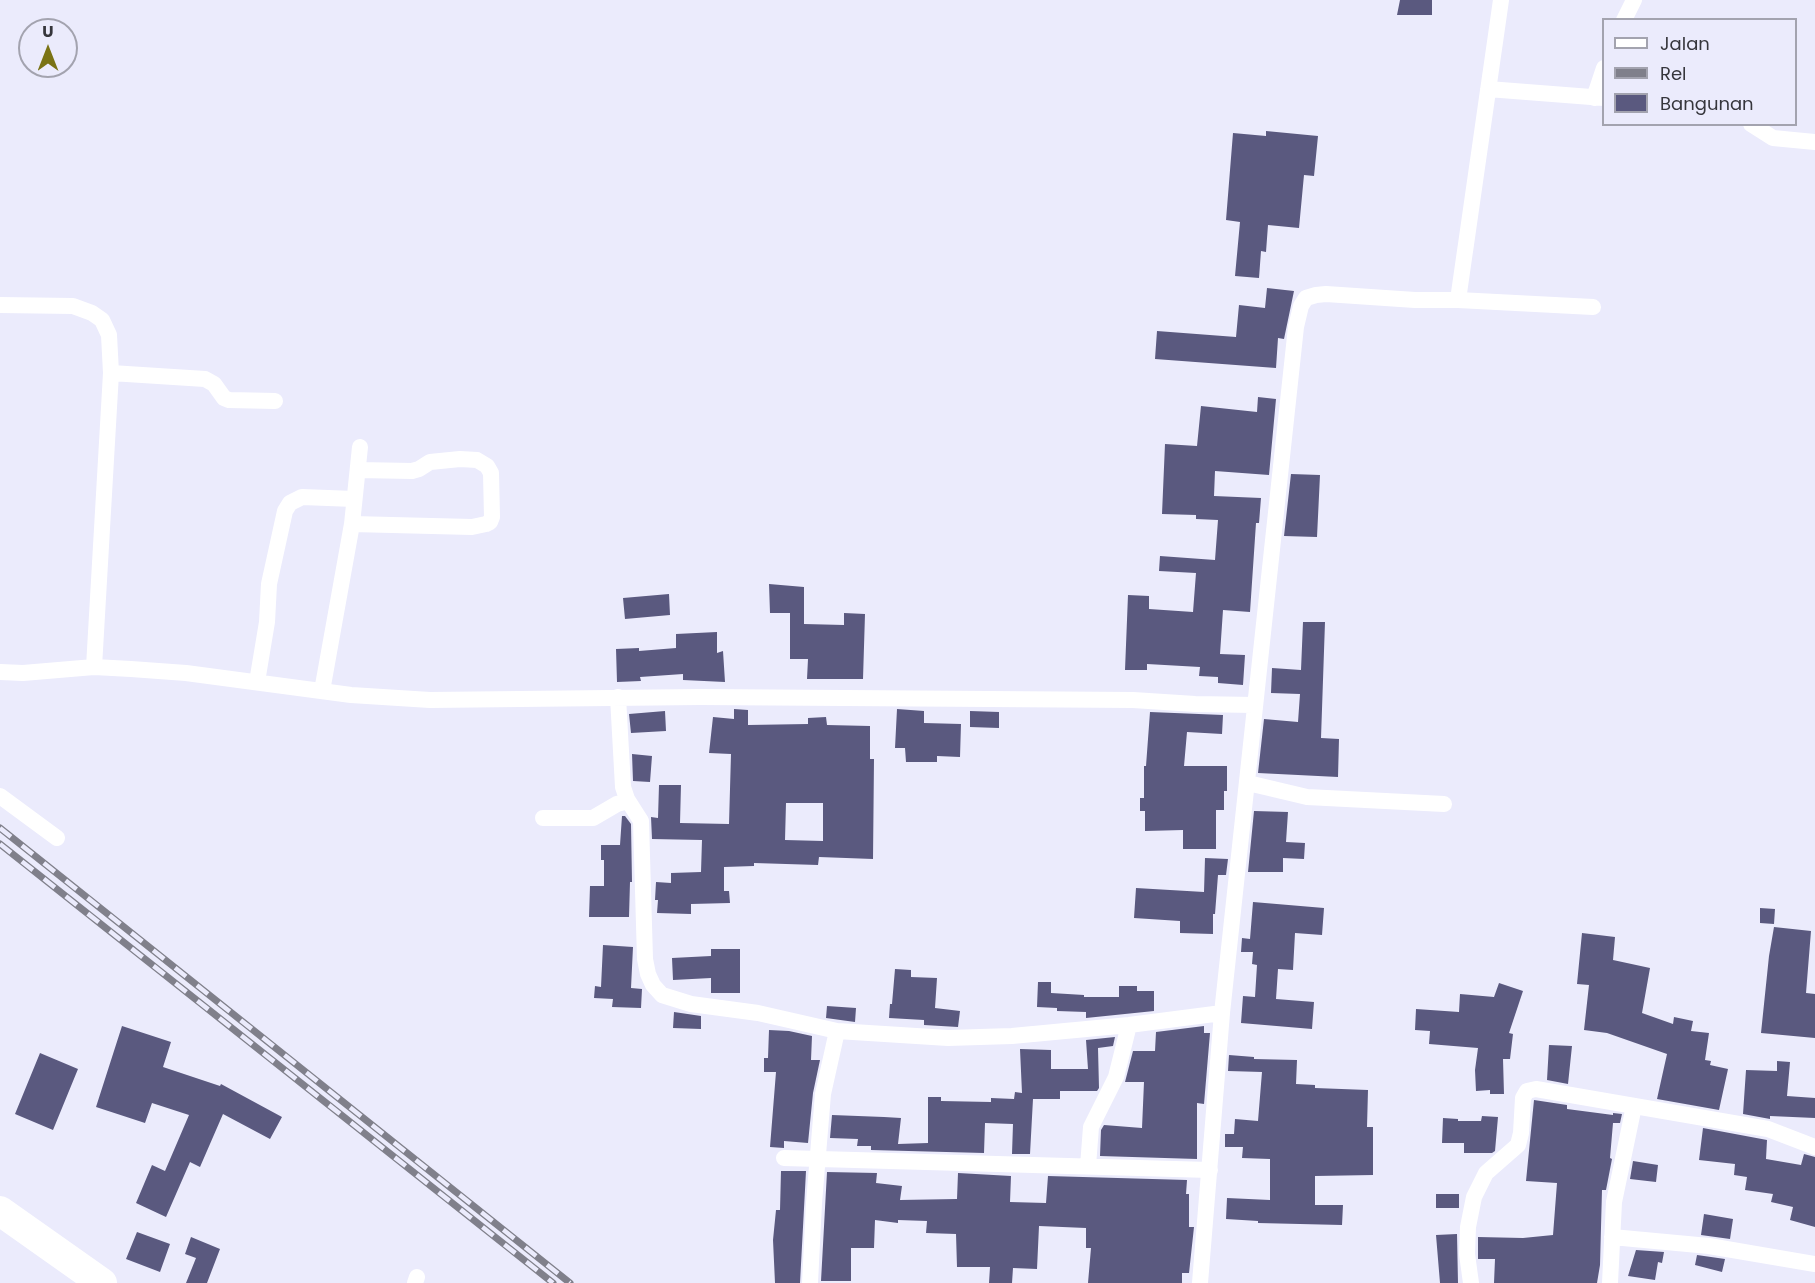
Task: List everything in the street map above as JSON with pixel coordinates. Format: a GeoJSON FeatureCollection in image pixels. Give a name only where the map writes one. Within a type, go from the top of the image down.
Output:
{"type":"FeatureCollection","features":[{"type":"Feature","properties":{"kind":"highway"},"geometry":{"type":"LineString","coordinates":[[0,1211],[102,1283]]}},
{"type":"Feature","properties":{"kind":"street"},"geometry":{"type":"LineString","coordinates":[[1458,300],[1501,0]]}},
{"type":"Feature","properties":{"kind":"street"},"geometry":{"type":"LineString","coordinates":[[1625,18],[1634,0]]}},
{"type":"Feature","properties":{"kind":"street"},"geometry":{"type":"LineString","coordinates":[[1488,89],[1599,98],[1602,80]]}},
{"type":"Feature","properties":{"kind":"street"},"geometry":{"type":"LineString","coordinates":[[1753,126],[1773,138],[1815,142]]}},
{"type":"Feature","properties":{"kind":"street"},"geometry":{"type":"LineString","coordinates":[[1200,1283],[1222,1013],[1240,835],[1248,783],[1254,705],[1296,327],[1301,306],[1306,298],[1326,294],[1593,307]]}},
{"type":"Feature","properties":{"kind":"street"},"geometry":{"type":"LineString","coordinates":[[0,305],[73,306],[92,313],[102,320],[109,335],[111,373],[94,667]]}},
{"type":"Feature","properties":{"kind":"street"},"geometry":{"type":"LineString","coordinates":[[111,373],[205,379],[214,384],[224,398],[229,400],[275,400]]}},
{"type":"Feature","properties":{"kind":"street"},"geometry":{"type":"LineString","coordinates":[[322,691],[352,524],[360,447]]}},
{"type":"Feature","properties":{"kind":"street"},"geometry":{"type":"LineString","coordinates":[[352,524],[472,527],[490,522],[492,517],[491,473],[487,466],[477,460],[430,462],[419,470],[412,471],[358,470]]}},
{"type":"Feature","properties":{"kind":"street"},"geometry":{"type":"LineString","coordinates":[[257,682],[267,622],[269,584],[285,510],[290,503],[302,496],[354,499]]}},
{"type":"Feature","properties":{"kind":"street"},"geometry":{"type":"LineString","coordinates":[[0,672],[23,673],[94,667],[186,673],[351,695],[430,700],[618,698],[1121,700],[1254,705]]}},
{"type":"Feature","properties":{"kind":"street"},"geometry":{"type":"LineString","coordinates":[[618,698],[623,787],[628,801],[641,821],[644,933],[648,974],[652,985],[662,995],[691,1004],[758,1013],[837,1031],[948,1038],[1012,1036],[1129,1025],[1222,1013]]}},
{"type":"Feature","properties":{"kind":"street"},"geometry":{"type":"LineString","coordinates":[[1248,783],[1307,797],[1444,804]]}},
{"type":"Feature","properties":{"kind":"street"},"geometry":{"type":"LineString","coordinates":[[0,796],[57,838]]}},
{"type":"Feature","properties":{"kind":"street"},"geometry":{"type":"LineString","coordinates":[[543,818],[593,818],[617,804],[628,801]]}},
{"type":"Feature","properties":{"kind":"street"},"geometry":{"type":"LineString","coordinates":[[1088,1166],[1091,1127],[1116,1077],[1129,1025]]}},
{"type":"Feature","properties":{"kind":"street"},"geometry":{"type":"LineString","coordinates":[[810,1283],[823,1094],[837,1031]]}},
{"type":"Feature","properties":{"kind":"street"},"geometry":{"type":"LineString","coordinates":[[1471,1283],[1467,1254],[1468,1227],[1474,1197],[1486,1173],[1495,1163],[1513,1151],[1518,1144],[1523,1098],[1527,1091],[1536,1089],[1768,1129],[1815,1147]]}},
{"type":"Feature","properties":{"kind":"street"},"geometry":{"type":"LineString","coordinates":[[1610,1283],[1614,1202],[1634,1106]]}},
{"type":"Feature","properties":{"kind":"street"},"geometry":{"type":"LineString","coordinates":[[784,1158],[1209,1170]]}},
{"type":"Feature","properties":{"kind":"street"},"geometry":{"type":"LineString","coordinates":[[1612,1238],[1709,1246],[1815,1264]]}},
{"type":"Feature","properties":{"kind":"building"},"geometry":{"type":"Polygon","coordinates":[[[1400,0],[1432,0],[1432,15],[1397,15],[1400,0]]]}},
{"type":"Feature","properties":{"kind":"building"},"geometry":{"type":"Polygon","coordinates":[[[1266,131],[1318,136],[1314,176],[1304,175],[1299,228],[1268,225],[1266,252],[1261,251],[1259,278],[1235,276],[1240,222],[1226,220],[1233,133],[1266,136],[1266,131]]]}},
{"type":"Feature","properties":{"kind":"building"},"geometry":{"type":"Polygon","coordinates":[[[1267,288],[1294,291],[1284,339],[1278,338],[1276,368],[1155,359],[1157,331],[1236,337],[1239,305],[1265,308],[1267,288]]]}},
{"type":"Feature","properties":{"kind":"building"},"geometry":{"type":"Polygon","coordinates":[[[1258,397],[1276,399],[1269,475],[1215,471],[1214,496],[1261,498],[1259,523],[1256,523],[1250,612],[1223,610],[1220,654],[1245,655],[1243,685],[1218,683],[1218,677],[1199,676],[1200,667],[1147,664],[1147,670],[1125,670],[1128,595],[1149,596],[1149,609],[1193,612],[1196,573],[1159,571],[1160,556],[1215,560],[1218,520],[1196,519],[1196,515],[1162,514],[1165,444],[1197,446],[1201,406],[1257,412],[1258,397]]]}},
{"type":"Feature","properties":{"kind":"building"},"geometry":{"type":"Polygon","coordinates":[[[1291,474],[1320,475],[1317,537],[1284,536],[1291,474]]]}},
{"type":"Feature","properties":{"kind":"building"},"geometry":{"type":"Polygon","coordinates":[[[769,584],[804,587],[804,624],[844,625],[844,613],[865,614],[863,679],[807,679],[808,659],[790,659],[790,613],[770,613],[769,584]]]}},
{"type":"Feature","properties":{"kind":"building"},"geometry":{"type":"Polygon","coordinates":[[[669,594],[670,615],[625,619],[623,598],[669,594]]]}},
{"type":"Feature","properties":{"kind":"building"},"geometry":{"type":"Polygon","coordinates":[[[1303,622],[1325,622],[1321,738],[1339,739],[1338,777],[1258,773],[1264,719],[1298,722],[1300,694],[1271,693],[1272,668],[1301,670],[1303,622]]]}},
{"type":"Feature","properties":{"kind":"building"},"geometry":{"type":"Polygon","coordinates":[[[717,632],[717,653],[723,651],[725,682],[683,680],[683,674],[640,677],[641,681],[617,682],[616,649],[639,648],[639,651],[676,648],[676,634],[717,632]]]}},
{"type":"Feature","properties":{"kind":"building"},"geometry":{"type":"Polygon","coordinates":[[[734,709],[748,710],[748,725],[808,724],[808,718],[826,717],[827,725],[870,726],[870,759],[874,759],[873,859],[819,857],[818,865],[754,863],[754,866],[724,867],[724,891],[729,891],[730,903],[691,904],[691,914],[657,913],[656,882],[671,883],[671,873],[701,872],[702,840],[652,839],[651,817],[658,818],[659,785],[681,785],[680,823],[729,824],[731,754],[709,753],[713,717],[734,719],[734,709]],[[786,803],[785,840],[823,841],[823,803],[786,803]]]}},
{"type":"Feature","properties":{"kind":"building"},"geometry":{"type":"Polygon","coordinates":[[[897,709],[924,711],[924,723],[961,724],[960,757],[937,756],[937,762],[906,762],[905,748],[895,748],[897,709]]]}},
{"type":"Feature","properties":{"kind":"building"},"geometry":{"type":"Polygon","coordinates":[[[665,711],[666,731],[631,733],[629,714],[665,711]]]}},
{"type":"Feature","properties":{"kind":"building"},"geometry":{"type":"Polygon","coordinates":[[[970,711],[999,712],[999,728],[970,727],[970,711]]]}},
{"type":"Feature","properties":{"kind":"building"},"geometry":{"type":"Polygon","coordinates":[[[1150,712],[1223,715],[1222,734],[1187,732],[1184,766],[1227,766],[1224,810],[1216,810],[1216,849],[1183,849],[1183,830],[1145,831],[1145,811],[1140,811],[1140,798],[1144,798],[1144,766],[1146,766],[1150,712]]]}},
{"type":"Feature","properties":{"kind":"building"},"geometry":{"type":"Polygon","coordinates":[[[632,754],[652,756],[650,782],[633,781],[632,754]]]}},
{"type":"Feature","properties":{"kind":"building"},"geometry":{"type":"Polygon","coordinates":[[[1254,811],[1288,812],[1286,842],[1305,843],[1304,859],[1283,858],[1283,872],[1248,872],[1254,811]]]}},
{"type":"Feature","properties":{"kind":"building"},"geometry":{"type":"Polygon","coordinates":[[[622,816],[625,816],[631,824],[632,882],[630,882],[629,917],[589,917],[590,886],[604,886],[604,860],[601,860],[601,845],[620,845],[622,816]]]}},
{"type":"Feature","properties":{"kind":"building"},"geometry":{"type":"Polygon","coordinates":[[[1205,858],[1228,859],[1226,875],[1218,875],[1213,934],[1180,933],[1180,921],[1134,918],[1136,888],[1204,892],[1205,858]]]}},
{"type":"Feature","properties":{"kind":"building"},"geometry":{"type":"Polygon","coordinates":[[[1253,902],[1324,908],[1322,935],[1295,933],[1293,970],[1278,969],[1276,999],[1314,1002],[1312,1029],[1241,1023],[1243,996],[1255,997],[1257,965],[1252,964],[1253,952],[1241,952],[1242,938],[1250,939],[1253,902]]]}},
{"type":"Feature","properties":{"kind":"building"},"geometry":{"type":"Polygon","coordinates":[[[1760,908],[1775,909],[1774,924],[1760,923],[1760,908]]]}},
{"type":"Feature","properties":{"kind":"building"},"geometry":{"type":"Polygon","coordinates":[[[1774,927],[1811,931],[1806,993],[1815,994],[1815,1038],[1761,1033],[1774,927]]]}},
{"type":"Feature","properties":{"kind":"building"},"geometry":{"type":"Polygon","coordinates":[[[1582,933],[1615,937],[1613,960],[1650,968],[1642,1013],[1673,1024],[1674,1017],[1693,1021],[1691,1031],[1709,1033],[1705,1060],[1711,1061],[1710,1065],[1728,1069],[1719,1110],[1657,1099],[1667,1054],[1607,1033],[1584,1030],[1589,985],[1577,984],[1582,933]]]}},
{"type":"Feature","properties":{"kind":"building"},"geometry":{"type":"Polygon","coordinates":[[[603,945],[633,947],[631,988],[642,989],[641,1008],[612,1007],[613,999],[594,998],[595,986],[601,987],[603,945]]]}},
{"type":"Feature","properties":{"kind":"building"},"geometry":{"type":"Polygon","coordinates":[[[711,949],[740,949],[740,993],[711,993],[711,978],[673,980],[672,958],[711,956],[711,949]]]}},
{"type":"Feature","properties":{"kind":"building"},"geometry":{"type":"Polygon","coordinates":[[[895,969],[911,970],[911,977],[937,978],[935,1008],[960,1011],[958,1027],[924,1025],[924,1020],[889,1018],[895,969]]]}},
{"type":"Feature","properties":{"kind":"building"},"geometry":{"type":"Polygon","coordinates":[[[1038,982],[1051,982],[1051,993],[1084,995],[1084,997],[1119,997],[1119,986],[1137,986],[1137,991],[1154,991],[1154,1011],[1086,1018],[1086,1012],[1057,1011],[1057,1008],[1037,1007],[1038,982]]]}},
{"type":"Feature","properties":{"kind":"building"},"geometry":{"type":"Polygon","coordinates":[[[1499,983],[1523,991],[1509,1033],[1513,1034],[1510,1059],[1503,1059],[1504,1094],[1490,1094],[1490,1090],[1476,1091],[1475,1070],[1478,1048],[1429,1044],[1430,1031],[1415,1030],[1416,1009],[1459,1012],[1460,994],[1494,997],[1499,983]]]}},
{"type":"Feature","properties":{"kind":"building"},"geometry":{"type":"Polygon","coordinates":[[[827,1006],[856,1008],[855,1022],[826,1018],[827,1006]]]}},
{"type":"Feature","properties":{"kind":"building"},"geometry":{"type":"Polygon","coordinates":[[[674,1012],[701,1016],[701,1029],[673,1028],[674,1012]]]}},
{"type":"Feature","properties":{"kind":"building"},"geometry":{"type":"Polygon","coordinates":[[[122,1026],[171,1042],[163,1067],[220,1086],[221,1084],[282,1117],[270,1139],[223,1114],[200,1167],[190,1162],[166,1217],[136,1203],[152,1165],[165,1171],[189,1115],[152,1103],[145,1123],[96,1107],[122,1026]]]}},
{"type":"Feature","properties":{"kind":"building"},"geometry":{"type":"Polygon","coordinates":[[[1204,1026],[1204,1033],[1210,1033],[1204,1104],[1197,1103],[1197,1159],[1100,1156],[1101,1130],[1104,1125],[1142,1128],[1144,1082],[1125,1082],[1133,1051],[1155,1051],[1156,1032],[1204,1026]]]}},
{"type":"Feature","properties":{"kind":"building"},"geometry":{"type":"Polygon","coordinates":[[[769,1030],[812,1036],[811,1060],[820,1060],[813,1093],[808,1143],[784,1141],[784,1148],[770,1147],[776,1072],[764,1072],[764,1058],[768,1058],[769,1030]]]}},
{"type":"Feature","properties":{"kind":"building"},"geometry":{"type":"Polygon","coordinates":[[[1115,1037],[1113,1046],[1098,1048],[1099,1088],[1097,1091],[1060,1091],[1060,1099],[1033,1099],[1030,1154],[1012,1154],[1013,1124],[985,1123],[984,1153],[871,1150],[871,1146],[857,1146],[858,1139],[830,1138],[832,1115],[884,1117],[901,1118],[898,1144],[928,1143],[928,1097],[941,1097],[941,1101],[991,1102],[991,1098],[1014,1099],[1015,1092],[1022,1093],[1020,1049],[1051,1050],[1051,1069],[1088,1069],[1086,1040],[1115,1037]]]}},
{"type":"Feature","properties":{"kind":"building"},"geometry":{"type":"Polygon","coordinates":[[[1549,1045],[1572,1046],[1568,1084],[1547,1080],[1549,1045]]]}},
{"type":"Feature","properties":{"kind":"building"},"geometry":{"type":"Polygon","coordinates":[[[40,1053],[78,1069],[53,1130],[15,1114],[40,1053]]]}},
{"type":"Feature","properties":{"kind":"building"},"geometry":{"type":"Polygon","coordinates":[[[1229,1055],[1254,1057],[1254,1059],[1297,1060],[1296,1084],[1315,1085],[1315,1088],[1368,1090],[1367,1127],[1373,1127],[1373,1175],[1315,1176],[1315,1205],[1343,1205],[1342,1225],[1258,1223],[1258,1221],[1226,1219],[1227,1198],[1270,1200],[1270,1159],[1242,1158],[1243,1147],[1225,1147],[1225,1134],[1234,1134],[1235,1119],[1258,1121],[1262,1072],[1228,1071],[1229,1055]]]}},
{"type":"Feature","properties":{"kind":"building"},"geometry":{"type":"Polygon","coordinates":[[[1777,1061],[1790,1062],[1787,1096],[1815,1098],[1815,1118],[1770,1116],[1770,1119],[1743,1114],[1746,1070],[1777,1071],[1777,1061]]]}},
{"type":"Feature","properties":{"kind":"building"},"geometry":{"type":"Polygon","coordinates":[[[1534,1100],[1567,1105],[1567,1109],[1613,1115],[1613,1113],[1622,1114],[1620,1123],[1613,1123],[1610,1158],[1612,1159],[1606,1190],[1602,1190],[1600,1265],[1597,1283],[1494,1283],[1495,1259],[1478,1259],[1478,1237],[1523,1238],[1553,1235],[1557,1183],[1526,1181],[1534,1100]]]}},
{"type":"Feature","properties":{"kind":"building"},"geometry":{"type":"Polygon","coordinates":[[[1482,1116],[1498,1117],[1495,1151],[1492,1153],[1464,1153],[1464,1143],[1442,1143],[1443,1118],[1458,1119],[1458,1121],[1481,1121],[1482,1116]]]}},
{"type":"Feature","properties":{"kind":"building"},"geometry":{"type":"Polygon","coordinates":[[[1703,1128],[1767,1140],[1766,1159],[1801,1165],[1804,1154],[1815,1157],[1815,1227],[1790,1220],[1793,1207],[1771,1202],[1773,1194],[1745,1190],[1747,1177],[1734,1175],[1735,1164],[1699,1160],[1703,1128]]]}},
{"type":"Feature","properties":{"kind":"building"},"geometry":{"type":"Polygon","coordinates":[[[1633,1161],[1658,1165],[1656,1182],[1630,1179],[1633,1161]]]}},
{"type":"Feature","properties":{"kind":"building"},"geometry":{"type":"Polygon","coordinates":[[[781,1171],[806,1171],[800,1283],[775,1283],[773,1240],[776,1210],[780,1210],[781,1171]]]}},
{"type":"Feature","properties":{"kind":"building"},"geometry":{"type":"Polygon","coordinates":[[[827,1172],[877,1173],[876,1183],[902,1186],[900,1200],[957,1199],[958,1173],[1011,1176],[1010,1202],[1046,1203],[1048,1176],[1187,1180],[1189,1227],[1194,1227],[1189,1273],[1182,1273],[1182,1283],[1088,1283],[1091,1248],[1086,1248],[1086,1228],[1039,1226],[1037,1269],[1013,1268],[1012,1283],[989,1283],[990,1267],[957,1267],[956,1234],[926,1233],[927,1221],[898,1220],[898,1223],[875,1220],[874,1248],[851,1248],[851,1281],[821,1281],[827,1172]]]}},
{"type":"Feature","properties":{"kind":"building"},"geometry":{"type":"Polygon","coordinates":[[[1436,1194],[1459,1194],[1459,1208],[1436,1208],[1436,1194]]]}},
{"type":"Feature","properties":{"kind":"building"},"geometry":{"type":"Polygon","coordinates":[[[1704,1214],[1733,1219],[1730,1239],[1701,1235],[1704,1214]]]}},
{"type":"Feature","properties":{"kind":"building"},"geometry":{"type":"Polygon","coordinates":[[[137,1232],[170,1244],[160,1272],[126,1259],[137,1232]]]}},
{"type":"Feature","properties":{"kind":"building"},"geometry":{"type":"Polygon","coordinates":[[[1457,1234],[1458,1283],[1440,1283],[1436,1235],[1457,1234]]]}},
{"type":"Feature","properties":{"kind":"building"},"geometry":{"type":"Polygon","coordinates":[[[191,1237],[220,1249],[207,1283],[186,1283],[196,1258],[185,1254],[191,1237]]]}},
{"type":"Feature","properties":{"kind":"building"},"geometry":{"type":"Polygon","coordinates":[[[1636,1250],[1664,1252],[1662,1263],[1658,1262],[1655,1280],[1628,1276],[1636,1250]]]}},
{"type":"Feature","properties":{"kind":"building"},"geometry":{"type":"Polygon","coordinates":[[[1697,1255],[1725,1259],[1722,1272],[1695,1265],[1697,1255]]]}},
{"type":"Feature","properties":{"kind":"railway"},"geometry":{"type":"LineString","coordinates":[[0,828],[570,1283]]}},
{"type":"Feature","properties":{"kind":"railway"},"geometry":{"type":"LineString","coordinates":[[0,844],[553,1283]]}}]}
